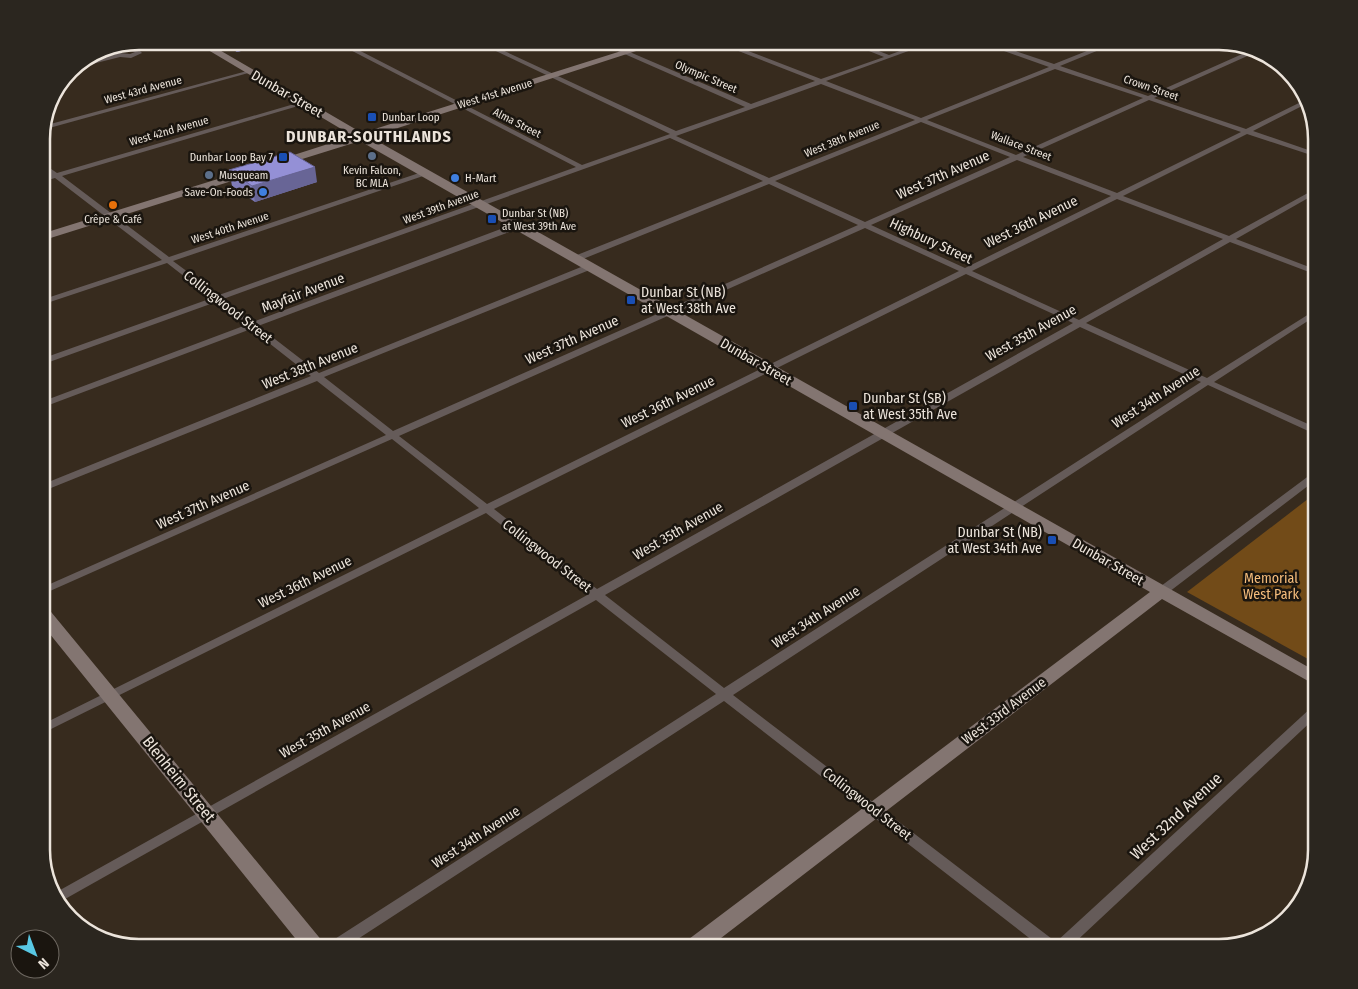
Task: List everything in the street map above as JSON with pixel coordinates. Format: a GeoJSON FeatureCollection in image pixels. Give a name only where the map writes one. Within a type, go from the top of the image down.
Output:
{"type":"FeatureCollection","features":[{"type":"Feature","properties":{"kind":"main road","name":"Dunbar Street"},"geometry":{"type":"LineString","coordinates":[[212,50],[480,205],[1308,675]]}},
{"type":"Feature","properties":{"kind":"main road","name":"West 41st Avenue"},"geometry":{"type":"LineString","coordinates":[[50,236],[634,50]]}},
{"type":"Feature","properties":{"kind":"main road","name":"West 33rd Avenue"},"geometry":{"type":"LineString","coordinates":[[704,939],[1161,592]]}},
{"type":"Feature","properties":{"kind":"main road","name":"Blenheim Street"},"geometry":{"type":"LineString","coordinates":[[50,621],[309,939]]}},
{"type":"Feature","properties":{"kind":"street"},"geometry":{"type":"LineString","coordinates":[[94,62],[120,56],[131,56],[139,53],[136,50]]}},
{"type":"Feature","properties":{"kind":"street","name":"Alma Street"},"geometry":{"type":"LineString","coordinates":[[353,50],[583,168]]}},
{"type":"Feature","properties":{"kind":"street","name":"Highbury Street"},"geometry":{"type":"LineString","coordinates":[[497,50],[767,182],[1308,428]]}},
{"type":"Feature","properties":{"kind":"street","name":"Olympic Street"},"geometry":{"type":"LineString","coordinates":[[618,50],[751,107]]}},
{"type":"Feature","properties":{"kind":"street","name":"Wallace Street"},"geometry":{"type":"LineString","coordinates":[[740,50],[1308,269]]}},
{"type":"Feature","properties":{"kind":"street"},"geometry":{"type":"LineString","coordinates":[[871,50],[890,57]]}},
{"type":"Feature","properties":{"kind":"street","name":"West 39th Avenue"},"geometry":{"type":"LineString","coordinates":[[50,359],[909,50]]}},
{"type":"Feature","properties":{"kind":"street","name":"Crown Street"},"geometry":{"type":"LineString","coordinates":[[1005,50],[1308,151]]}},
{"type":"Feature","properties":{"kind":"street","name":"West 38th Avenue"},"geometry":{"type":"LineString","coordinates":[[575,259],[1096,50]]}},
{"type":"Feature","properties":{"kind":"street"},"geometry":{"type":"LineString","coordinates":[[120,56],[125,51]]}},
{"type":"Feature","properties":{"kind":"street","name":"West 37th Avenue"},"geometry":{"type":"LineString","coordinates":[[50,589],[1246,55]]}},
{"type":"Feature","properties":{"kind":"street","name":"West 43rd Avenue"},"geometry":{"type":"LineString","coordinates":[[51,125],[249,72]]}},
{"type":"Feature","properties":{"kind":"street","name":"West 42nd Avenue"},"geometry":{"type":"LineString","coordinates":[[50,177],[303,103]]}},
{"type":"Feature","properties":{"kind":"street","name":"West 36th Avenue"},"geometry":{"type":"LineString","coordinates":[[50,726],[1301,105]]}},
{"type":"Feature","properties":{"kind":"street","name":"Collingwood Street"},"geometry":{"type":"LineString","coordinates":[[50,170],[1041,939]]}},
{"type":"Feature","properties":{"kind":"street","name":"West 40th Avenue"},"geometry":{"type":"LineString","coordinates":[[50,300],[426,174]]}},
{"type":"Feature","properties":{"kind":"street","name":"West 35th Avenue"},"geometry":{"type":"LineString","coordinates":[[62,895],[1308,195]]}},
{"type":"Feature","properties":{"kind":"street","name":"Mayfair Avenue"},"geometry":{"type":"LineString","coordinates":[[50,402],[517,226]]}},
{"type":"Feature","properties":{"kind":"street","name":"West 38th Avenue"},"geometry":{"type":"LineString","coordinates":[[50,487],[589,267]]}},
{"type":"Feature","properties":{"kind":"street","name":"West 34th Avenue"},"geometry":{"type":"LineString","coordinates":[[346,939],[1308,317]]}},
{"type":"Feature","properties":{"kind":"street","name":"West 33rd Avenue"},"geometry":{"type":"LineString","coordinates":[[1161,592],[1308,481]]}},
{"type":"Feature","properties":{"kind":"street","name":"West 32nd Avenue"},"geometry":{"type":"LineString","coordinates":[[1069,939],[1308,717]]}},
{"type":"Feature","properties":{"kind":"green space","name":"Memorial West Park"},"geometry":{"type":"Polygon","coordinates":[[[1308,499],[1308,659],[1187,592],[1308,499]]]}},
{"type":"Feature","properties":{"kind":"building"},"geometry":{"type":"Polygon","coordinates":[[[290,152],[315,167],[252,186],[229,170],[290,152]]]}},
{"type":"Feature","properties":{"kind":"place","name":"Dunbar Loop"},"geometry":{"type":"Point","coordinates":[372,117]}},
{"type":"Feature","properties":{"kind":"place","name":"Kevin Falcon, BC MLA"},"geometry":{"type":"Point","coordinates":[372,156]}},
{"type":"Feature","properties":{"kind":"place","name":"Dunbar Loop Bay 7"},"geometry":{"type":"Point","coordinates":[283,157]}},
{"type":"Feature","properties":{"kind":"place","name":"Musqueam"},"geometry":{"type":"Point","coordinates":[209,175]}},
{"type":"Feature","properties":{"kind":"place","name":"H-Mart"},"geometry":{"type":"Point","coordinates":[455,178]}},
{"type":"Feature","properties":{"kind":"place","name":"Save-On-Foods"},"geometry":{"type":"Point","coordinates":[263,192]}},
{"type":"Feature","properties":{"kind":"place","name":"Crêpe & Café"},"geometry":{"type":"Point","coordinates":[113,205]}},
{"type":"Feature","properties":{"kind":"place","name":"Dunbar St (NB) at West 39th Ave"},"geometry":{"type":"Point","coordinates":[492,219]}},
{"type":"Feature","properties":{"kind":"place","name":"Dunbar St (NB) at West 38th Ave"},"geometry":{"type":"Point","coordinates":[631,300]}},
{"type":"Feature","properties":{"kind":"place","name":"Dunbar St (SB) at West 35th Ave"},"geometry":{"type":"Point","coordinates":[853,406]}},
{"type":"Feature","properties":{"kind":"place","name":"Dunbar St (NB) at West 34th Ave"},"geometry":{"type":"Point","coordinates":[1052,540]}},
{"type":"Feature","properties":{"kind":"district","name":"DUNBAR-SOUTHLANDS"},"geometry":{"type":"Point","coordinates":[369,136]}}]}
